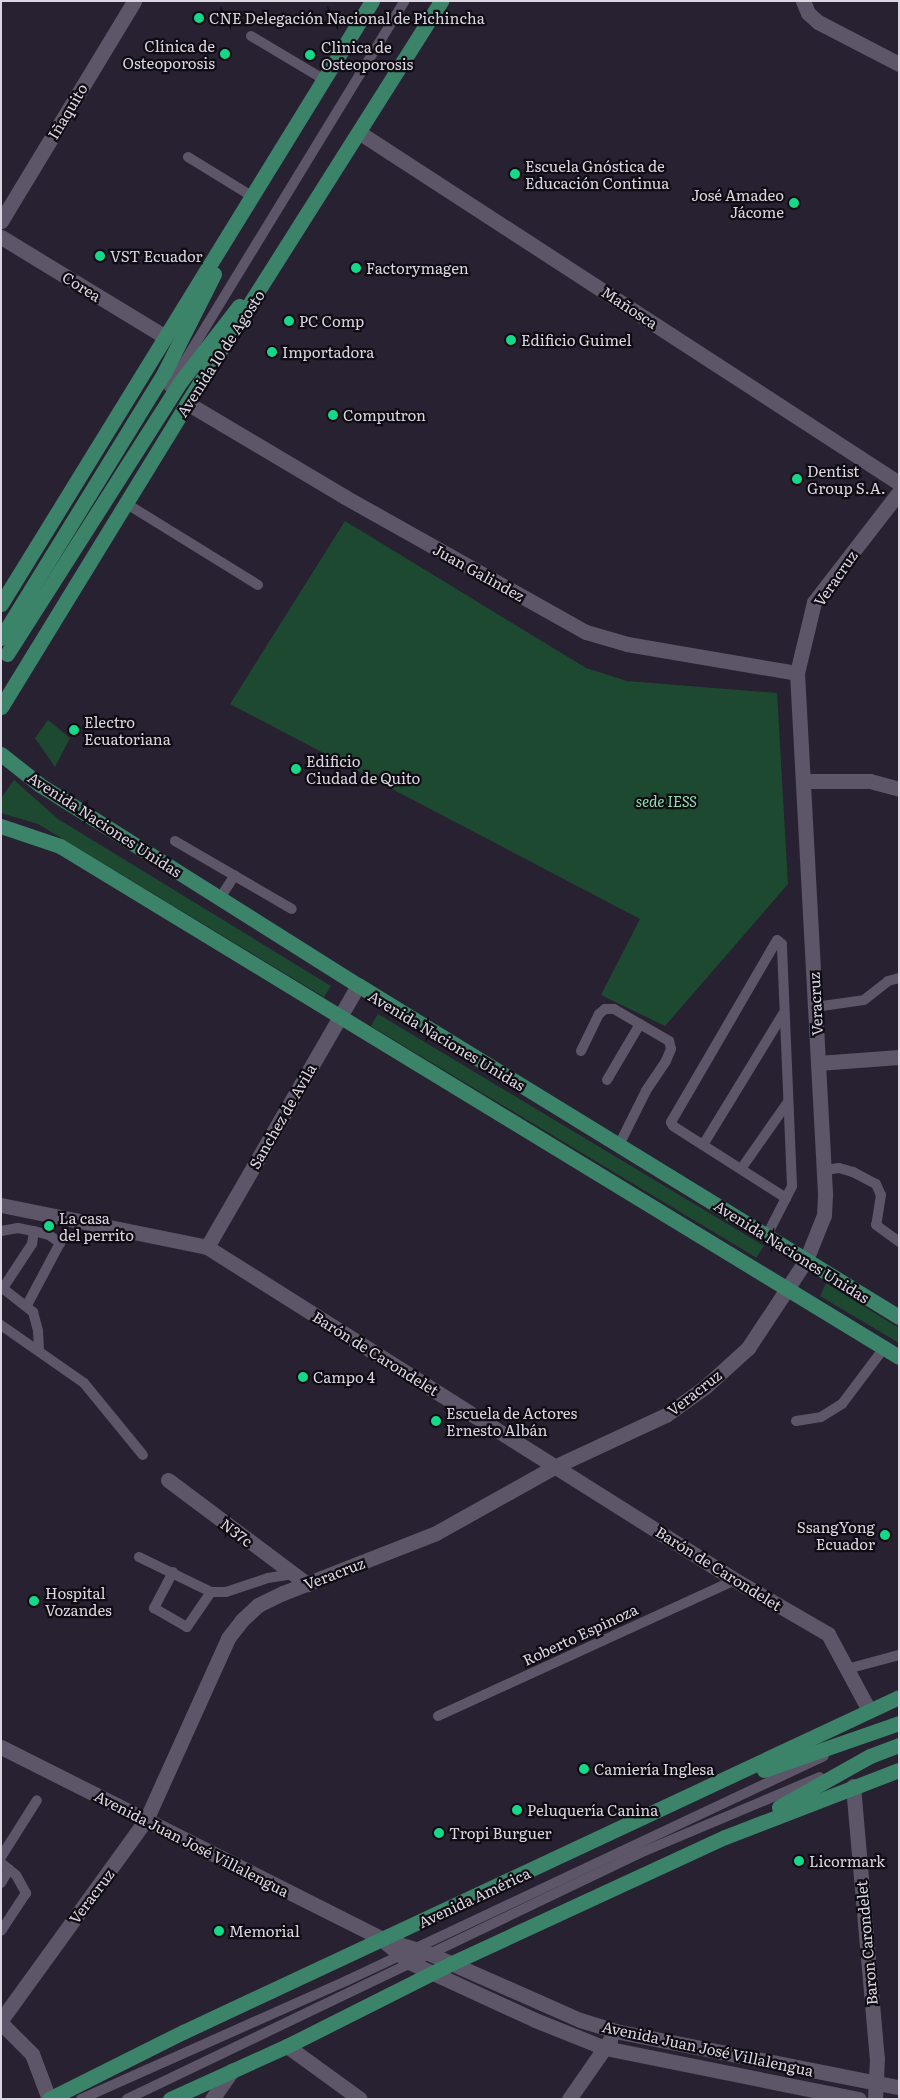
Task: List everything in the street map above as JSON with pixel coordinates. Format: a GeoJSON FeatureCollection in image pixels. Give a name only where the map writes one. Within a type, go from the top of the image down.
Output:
{"type":"FeatureCollection","features":[{"type":"Feature","properties":{"kind":"main road"},"geometry":{"type":"LineString","coordinates":[[1,604],[164,336],[251,201],[323,78],[372,1]]}},
{"type":"Feature","properties":{"kind":"main road","name":"Avenida 10 de Agosto"},"geometry":{"type":"LineString","coordinates":[[1,707],[127,504],[187,403],[298,231],[441,1]]}},
{"type":"Feature","properties":{"kind":"main road"},"geometry":{"type":"LineString","coordinates":[[1,638],[164,373],[251,201]]}},
{"type":"Feature","properties":{"kind":"main road"},"geometry":{"type":"LineString","coordinates":[[7,654],[181,381],[298,231]]}},
{"type":"Feature","properties":{"kind":"main road","name":"Avenida Naciones Unidas"},"geometry":{"type":"LineString","coordinates":[[1,754],[40,786],[358,985],[899,1317]]}},
{"type":"Feature","properties":{"kind":"main road"},"geometry":{"type":"LineString","coordinates":[[1,826],[60,846],[899,1356]]}},
{"type":"Feature","properties":{"kind":"main road","name":"Avenida América"},"geometry":{"type":"LineString","coordinates":[[49,2099],[382,1939],[899,1697]]}},
{"type":"Feature","properties":{"kind":"main road","name":"Avenida América"},"geometry":{"type":"LineString","coordinates":[[870,1734],[899,1723]]}},
{"type":"Feature","properties":{"kind":"main road"},"geometry":{"type":"LineString","coordinates":[[699,1792],[870,1734]]}},
{"type":"Feature","properties":{"kind":"main road","name":"Avenida América"},"geometry":{"type":"LineString","coordinates":[[870,1756],[899,1745]]}},
{"type":"Feature","properties":{"kind":"main road"},"geometry":{"type":"LineString","coordinates":[[725,1838],[870,1756]]}},
{"type":"Feature","properties":{"kind":"main road"},"geometry":{"type":"LineString","coordinates":[[170,2099],[287,2046],[452,1963],[725,1838],[853,1786],[899,1770]]}},
{"type":"Feature","properties":{"kind":"street","name":"Iñaquito"},"geometry":{"type":"LineString","coordinates":[[1,221],[134,1]]}},
{"type":"Feature","properties":{"kind":"street"},"geometry":{"type":"LineString","coordinates":[[803,1],[808,13],[818,22],[896,62]]}},
{"type":"Feature","properties":{"kind":"street","name":"Mañosca"},"geometry":{"type":"LineString","coordinates":[[360,132],[899,482]]}},
{"type":"Feature","properties":{"kind":"street","name":"Corea"},"geometry":{"type":"LineString","coordinates":[[1,236],[164,336]]}},
{"type":"Feature","properties":{"kind":"street","name":"Juan Galindez"},"geometry":{"type":"LineString","coordinates":[[187,403],[313,478],[586,632],[626,644],[797,673]]}},
{"type":"Feature","properties":{"kind":"street","name":"Veracruz"},"geometry":{"type":"LineString","coordinates":[[1,2021],[146,1820],[228,1638],[258,1605],[436,1533],[556,1466],[666,1415],[705,1387],[748,1348],[806,1260],[824,1215],[825,1170],[797,673],[814,602],[899,492]]}},
{"type":"Feature","properties":{"kind":"street"},"geometry":{"type":"LineString","coordinates":[[803,781],[870,781],[899,789]]}},
{"type":"Feature","properties":{"kind":"street","name":"Sanchez de Avila"},"geometry":{"type":"LineString","coordinates":[[207,1247],[358,985]]}},
{"type":"Feature","properties":{"kind":"street"},"geometry":{"type":"LineString","coordinates":[[818,1063],[899,1057]]}},
{"type":"Feature","properties":{"kind":"street","name":"Barón de Carondelet"},"geometry":{"type":"LineString","coordinates":[[1,1205],[207,1247],[735,1580],[828,1634],[869,1710]]}},
{"type":"Feature","properties":{"kind":"street","name":"N37c"},"geometry":{"type":"LineString","coordinates":[[168,1480],[307,1584]]}},
{"type":"Feature","properties":{"kind":"street","name":"Avenida Juan José Villalengua"},"geometry":{"type":"LineString","coordinates":[[1,1747],[413,1954],[452,1963],[539,2004],[615,2031],[899,2087]]}},
{"type":"Feature","properties":{"kind":"street","name":"Baron Carondelet"},"geometry":{"type":"LineString","coordinates":[[853,1786],[877,2083],[875,2099]]}},
{"type":"Feature","properties":{"kind":"street","name":"Avenida Juan José Villalengua"},"geometry":{"type":"LineString","coordinates":[[413,1954],[433,1973],[535,2020],[605,2048],[859,2099]]}},
{"type":"Feature","properties":{"kind":"street"},"geometry":{"type":"LineString","coordinates":[[1,2021],[32,2054],[49,2099]]}},
{"type":"Feature","properties":{"kind":"street"},"geometry":{"type":"LineString","coordinates":[[569,2099],[615,2031]]}},
{"type":"Feature","properties":{"kind":"street"},"geometry":{"type":"LineString","coordinates":[[287,2046],[360,2099]]}},
{"type":"Feature","properties":{"kind":"street"},"geometry":{"type":"LineString","coordinates":[[212,2099],[232,2070]]}},
{"type":"Feature","properties":{"kind":"lane"},"geometry":{"type":"LineString","coordinates":[[138,436],[405,1]]}},
{"type":"Feature","properties":{"kind":"lane"},"geometry":{"type":"LineString","coordinates":[[251,36],[323,78]]}},
{"type":"Feature","properties":{"kind":"lane"},"geometry":{"type":"LineString","coordinates":[[188,158],[251,201]]}},
{"type":"Feature","properties":{"kind":"lane"},"geometry":{"type":"LineString","coordinates":[[127,504],[258,585]]}},
{"type":"Feature","properties":{"kind":"lane"},"geometry":{"type":"LineString","coordinates":[[175,841],[292,908]]}},
{"type":"Feature","properties":{"kind":"lane"},"geometry":{"type":"LineString","coordinates":[[220,898],[235,875]]}},
{"type":"Feature","properties":{"kind":"lane"},"geometry":{"type":"LineString","coordinates":[[767,1235],[786,1198],[792,1186],[783,1014],[782,944],[777,940],[672,1118],[673,1126],[786,1198]]}},
{"type":"Feature","properties":{"kind":"lane"},"geometry":{"type":"LineString","coordinates":[[815,1007],[864,1000],[888,981],[899,978]]}},
{"type":"Feature","properties":{"kind":"lane"},"geometry":{"type":"LineString","coordinates":[[581,1051],[599,1014],[605,1009],[614,1009],[661,1034],[669,1041],[671,1049],[619,1145]]}},
{"type":"Feature","properties":{"kind":"lane"},"geometry":{"type":"LineString","coordinates":[[703,1145],[783,1014]]}},
{"type":"Feature","properties":{"kind":"lane"},"geometry":{"type":"LineString","coordinates":[[607,1080],[640,1024]]}},
{"type":"Feature","properties":{"kind":"lane"},"geometry":{"type":"LineString","coordinates":[[741,1169],[788,1102]]}},
{"type":"Feature","properties":{"kind":"lane"},"geometry":{"type":"LineString","coordinates":[[825,1170],[853,1172],[876,1184],[881,1194],[876,1225],[899,1242]]}},
{"type":"Feature","properties":{"kind":"lane"},"geometry":{"type":"LineString","coordinates":[[1,1231],[11,1228],[34,1231],[55,1238],[60,1246],[28,1305]]}},
{"type":"Feature","properties":{"kind":"lane"},"geometry":{"type":"LineString","coordinates":[[34,1231],[32,1244],[2,1288],[28,1305],[36,1322],[39,1351]]}},
{"type":"Feature","properties":{"kind":"lane"},"geometry":{"type":"LineString","coordinates":[[1,1325],[84,1383],[143,1455]]}},
{"type":"Feature","properties":{"kind":"lane"},"geometry":{"type":"LineString","coordinates":[[796,1421],[821,1417],[842,1404],[884,1348]]}},
{"type":"Feature","properties":{"kind":"lane"},"geometry":{"type":"LineString","coordinates":[[139,1556],[211,1592],[226,1592],[268,1578],[292,1574]]}},
{"type":"Feature","properties":{"kind":"lane"},"geometry":{"type":"LineString","coordinates":[[173,1572],[154,1608],[187,1627],[211,1592]]}},
{"type":"Feature","properties":{"kind":"lane","name":"Roberto Espinoza"},"geometry":{"type":"LineString","coordinates":[[438,1716],[735,1580]]}},
{"type":"Feature","properties":{"kind":"lane"},"geometry":{"type":"LineString","coordinates":[[847,1669],[899,1655]]}},
{"type":"Feature","properties":{"kind":"lane","name":"Avenida América"},"geometry":{"type":"LineString","coordinates":[[127,2099],[413,1954],[870,1734]]}},
{"type":"Feature","properties":{"kind":"lane","name":"Avenida América"},"geometry":{"type":"LineString","coordinates":[[81,2099],[640,1853],[870,1756]]}},
{"type":"Feature","properties":{"kind":"lane"},"geometry":{"type":"LineString","coordinates":[[1,1857],[37,1800]]}},
{"type":"Feature","properties":{"kind":"lane"},"geometry":{"type":"LineString","coordinates":[[1,1883],[5,1866]]}},
{"type":"Feature","properties":{"kind":"lane"},"geometry":{"type":"LineString","coordinates":[[1,1931],[26,1893],[26,1888],[5,1866]]}},
{"type":"Feature","properties":{"kind":"green space","name":"sede IESS"},"geometry":{"type":"Polygon","coordinates":[[[345,521],[586,668],[627,681],[777,693],[788,884],[665,1026],[601,995],[640,919],[230,704],[345,521]]]}},
{"type":"Feature","properties":{"kind":"green space"},"geometry":{"type":"Polygon","coordinates":[[[48,720],[70,738],[55,767],[35,738],[48,720]]]}},
{"type":"Feature","properties":{"kind":"green space"},"geometry":{"type":"Polygon","coordinates":[[[14,780],[58,819],[331,986],[324,997],[38,824],[1,813],[1,798],[14,780]]]}},
{"type":"Feature","properties":{"kind":"green space"},"geometry":{"type":"Polygon","coordinates":[[[378,1014],[764,1246],[757,1258],[371,1026],[378,1014]]]}},
{"type":"Feature","properties":{"kind":"green space"},"geometry":{"type":"Polygon","coordinates":[[[826,1283],[899,1328],[899,1343],[820,1296],[826,1283]]]}},
{"type":"Feature","properties":{"kind":"place","name":"CNE Delegación Nacional de Pichincha"},"geometry":{"type":"Point","coordinates":[199,18]}},
{"type":"Feature","properties":{"kind":"place","name":"Clínica de Osteoporosis"},"geometry":{"type":"Point","coordinates":[225,54]}},
{"type":"Feature","properties":{"kind":"place","name":"Clinica de Osteoporosis"},"geometry":{"type":"Point","coordinates":[310,55]}},
{"type":"Feature","properties":{"kind":"place","name":"Escuela Gnóstica de Educación Continua"},"geometry":{"type":"Point","coordinates":[515,174]}},
{"type":"Feature","properties":{"kind":"place","name":"José Amadeo Jácome"},"geometry":{"type":"Point","coordinates":[794,203]}},
{"type":"Feature","properties":{"kind":"place","name":"VST Ecuador"},"geometry":{"type":"Point","coordinates":[100,256]}},
{"type":"Feature","properties":{"kind":"place","name":"Factorymagen"},"geometry":{"type":"Point","coordinates":[356,268]}},
{"type":"Feature","properties":{"kind":"place","name":"PC Comp"},"geometry":{"type":"Point","coordinates":[289,321]}},
{"type":"Feature","properties":{"kind":"place","name":"Edificio Guimel"},"geometry":{"type":"Point","coordinates":[511,340]}},
{"type":"Feature","properties":{"kind":"place","name":"Importadora"},"geometry":{"type":"Point","coordinates":[272,352]}},
{"type":"Feature","properties":{"kind":"place","name":"Computron"},"geometry":{"type":"Point","coordinates":[333,415]}},
{"type":"Feature","properties":{"kind":"place","name":"Dentist Group S.A."},"geometry":{"type":"Point","coordinates":[797,479]}},
{"type":"Feature","properties":{"kind":"place","name":"Electro Ecuatoriana"},"geometry":{"type":"Point","coordinates":[74,730]}},
{"type":"Feature","properties":{"kind":"place","name":"Edificio Ciudad de Quito"},"geometry":{"type":"Point","coordinates":[296,769]}},
{"type":"Feature","properties":{"kind":"place","name":"La casa del perrito"},"geometry":{"type":"Point","coordinates":[49,1226]}},
{"type":"Feature","properties":{"kind":"place","name":"Campo 4"},"geometry":{"type":"Point","coordinates":[303,1377]}},
{"type":"Feature","properties":{"kind":"place","name":"Escuela de Actores Ernesto Albán"},"geometry":{"type":"Point","coordinates":[436,1421]}},
{"type":"Feature","properties":{"kind":"place","name":"SsangYong Ecuador"},"geometry":{"type":"Point","coordinates":[885,1535]}},
{"type":"Feature","properties":{"kind":"place","name":"Hospital Vozandes"},"geometry":{"type":"Point","coordinates":[34,1601]}},
{"type":"Feature","properties":{"kind":"place","name":"Camiería Inglesa"},"geometry":{"type":"Point","coordinates":[584,1769]}},
{"type":"Feature","properties":{"kind":"place","name":"Peluquería Canina"},"geometry":{"type":"Point","coordinates":[517,1810]}},
{"type":"Feature","properties":{"kind":"place","name":"Tropi Burguer"},"geometry":{"type":"Point","coordinates":[439,1833]}},
{"type":"Feature","properties":{"kind":"place","name":"Licormark"},"geometry":{"type":"Point","coordinates":[799,1861]}},
{"type":"Feature","properties":{"kind":"place","name":"Memorial"},"geometry":{"type":"Point","coordinates":[219,1931]}}]}
